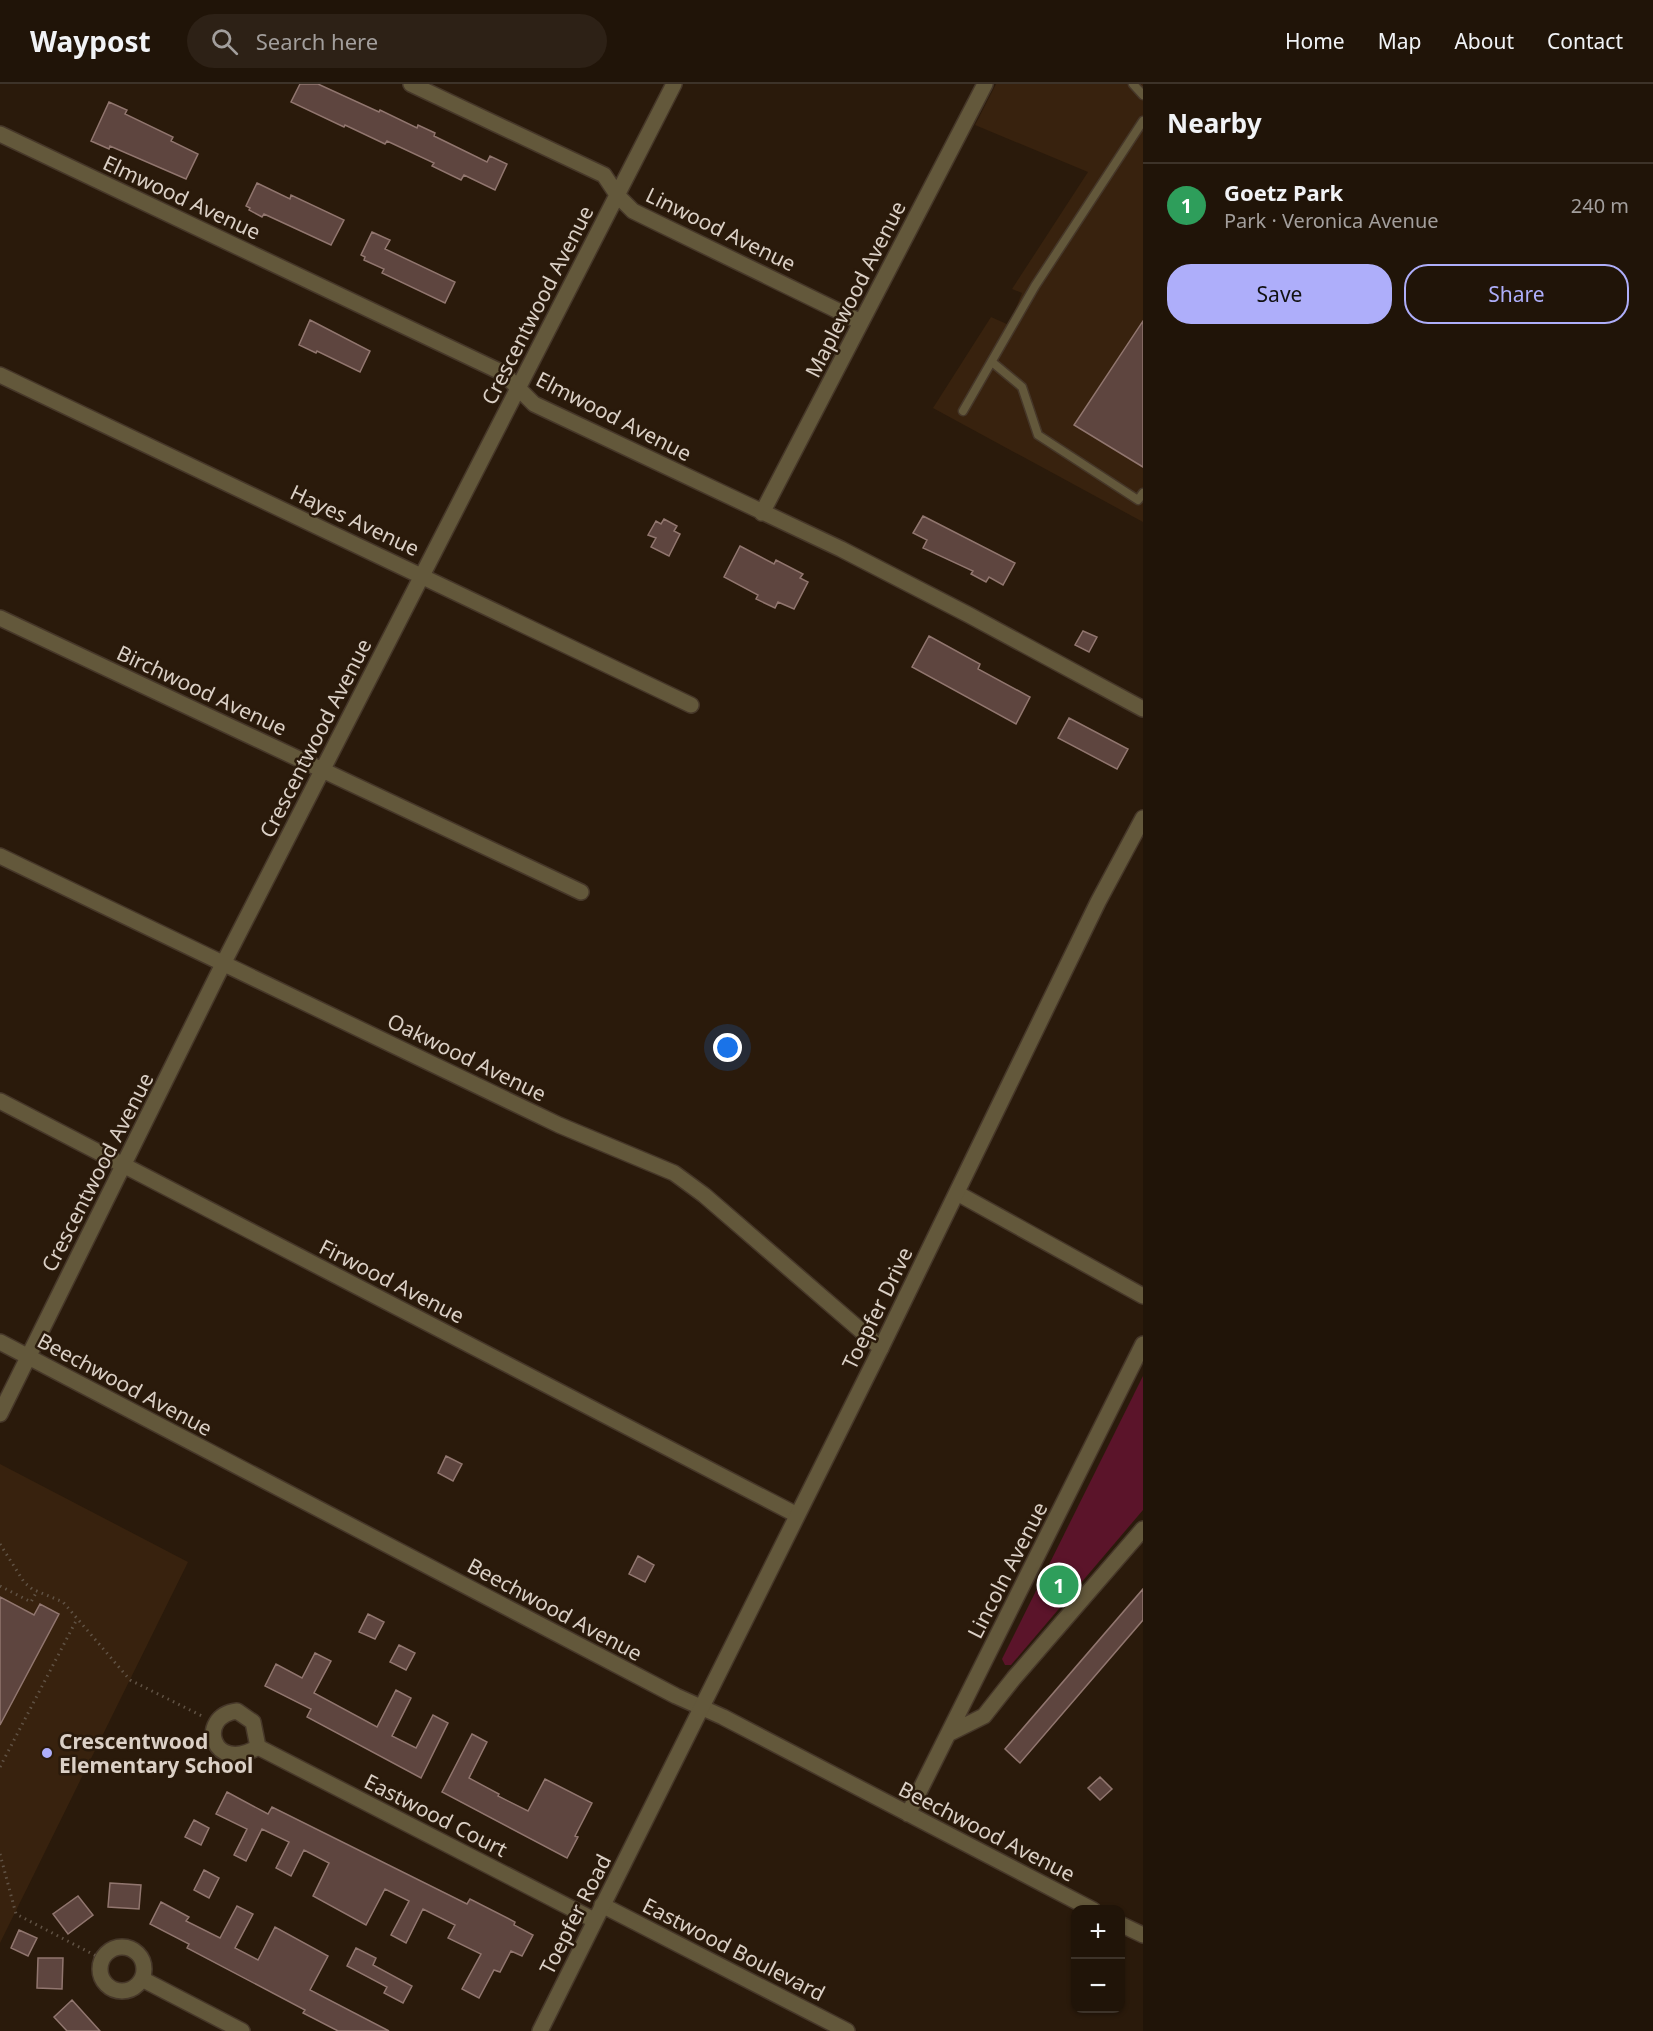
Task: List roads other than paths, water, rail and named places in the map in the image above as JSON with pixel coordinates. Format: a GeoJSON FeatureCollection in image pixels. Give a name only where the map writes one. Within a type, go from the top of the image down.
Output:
{"type":"FeatureCollection","features":[{"type":"Feature","properties":{"kind":"street","name":"Linwood Avenue"},"geometry":{"type":"LineString","coordinates":[[411,84],[604,175],[618,196],[633,211],[861,322]]}},
{"type":"Feature","properties":{"kind":"street","name":"Crescentwood Avenue"},"geometry":{"type":"LineString","coordinates":[[0,1414],[224,962],[324,771],[421,575],[674,84]]}},
{"type":"Feature","properties":{"kind":"street","name":"Maplewood Avenue"},"geometry":{"type":"LineString","coordinates":[[762,513],[985,84]]}},
{"type":"Feature","properties":{"kind":"street","name":"Elmwood Avenue"},"geometry":{"type":"LineString","coordinates":[[0,134],[503,373],[534,404],[841,549],[1143,709]]}},
{"type":"Feature","properties":{"kind":"street","name":"Hayes Avenue"},"geometry":{"type":"LineString","coordinates":[[0,375],[691,705]]}},
{"type":"Feature","properties":{"kind":"street","name":"Birchwood Avenue"},"geometry":{"type":"LineString","coordinates":[[0,618],[581,892]]}},
{"type":"Feature","properties":{"kind":"street","name":"Toepfer Drive"},"geometry":{"type":"LineString","coordinates":[[648,1816],[881,1348],[1098,902],[1143,818]]}},
{"type":"Feature","properties":{"kind":"street","name":"Oakwood Avenue"},"geometry":{"type":"LineString","coordinates":[[0,856],[559,1125],[674,1173],[704,1194],[881,1348]]}},
{"type":"Feature","properties":{"kind":"street","name":"Firwood Avenue"},"geometry":{"type":"LineString","coordinates":[[0,1101],[797,1515]]}},
{"type":"Feature","properties":{"kind":"street"},"geometry":{"type":"LineString","coordinates":[[957,1193],[1143,1296]]}},
{"type":"Feature","properties":{"kind":"street","name":"Beechwood Avenue"},"geometry":{"type":"LineString","coordinates":[[0,1342],[1083,1905]]}},
{"type":"Feature","properties":{"kind":"street","name":"Lincoln Avenue"},"geometry":{"type":"LineString","coordinates":[[908,1814],[1143,1344]]}},
{"type":"Feature","properties":{"kind":"street"},"geometry":{"type":"LineString","coordinates":[[948,1734],[984,1716],[1143,1529]]}},
{"type":"Feature","properties":{"kind":"street","name":"Eastwood Court"},"geometry":{"type":"LineString","coordinates":[[258,1747],[594,1920]]}},
{"type":"Feature","properties":{"kind":"street","name":"Toepfer Road"},"geometry":{"type":"LineString","coordinates":[[540,2031],[648,1816]]}},
{"type":"Feature","properties":{"kind":"street","name":"Eastwood Boulevard"},"geometry":{"type":"LineString","coordinates":[[602,1905],[846,2031]]}},
{"type":"Feature","properties":{"kind":"street"},"geometry":{"type":"LineString","coordinates":[[1125,1926],[1143,1935]]}},
{"type":"Feature","properties":{"kind":"street"},"geometry":{"type":"LineString","coordinates":[[115,1948],[129,1948],[141,1957],[144,1972],[142,1979],[125,1991],[111,1988],[102,1978],[102,1959],[115,1948]]}},
{"type":"Feature","properties":{"kind":"street"},"geometry":{"type":"LineString","coordinates":[[142,1979],[242,2031]]}},
{"type":"Feature","properties":{"kind":"lane"},"geometry":{"type":"LineString","coordinates":[[1133,84],[1143,95]]}},
{"type":"Feature","properties":{"kind":"lane"},"geometry":{"type":"LineString","coordinates":[[963,411],[1035,286],[1143,121]]}},
{"type":"Feature","properties":{"kind":"lane"},"geometry":{"type":"LineString","coordinates":[[992,362],[1022,387],[1038,435],[1138,500],[1143,493]]}},
{"type":"Feature","properties":{"kind":"place","name":"Goetz Park"},"geometry":{"type":"Point","coordinates":[1059,1585]}},
{"type":"Feature","properties":{"kind":"place","name":"Crescentwood Elementary School"},"geometry":{"type":"Point","coordinates":[47,1753]}}]}
